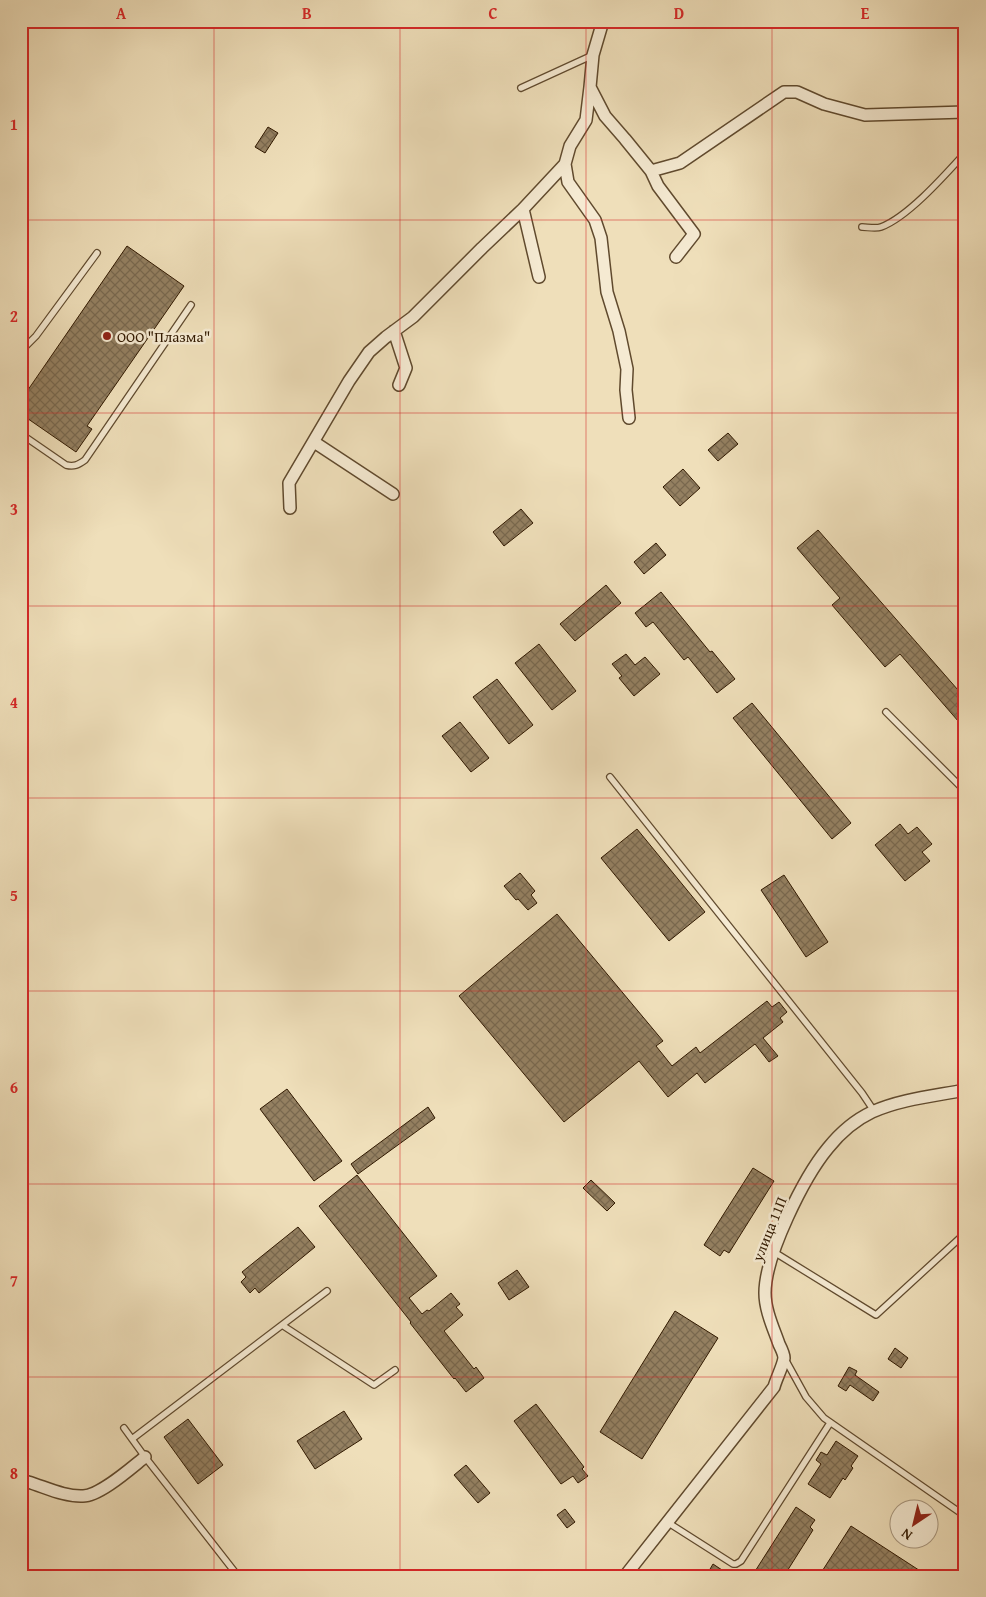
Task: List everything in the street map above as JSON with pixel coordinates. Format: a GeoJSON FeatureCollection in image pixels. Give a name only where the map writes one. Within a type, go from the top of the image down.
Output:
{"type":"FeatureCollection","features":[{"type":"Feature","properties":{"kind":"street"},"geometry":{"type":"LineString","coordinates":[[604,21],[593,55],[586,120],[570,146],[565,164],[568,182],[595,220],[601,238],[607,292],[619,331],[627,369],[626,390],[629,418]]}},
{"type":"Feature","properties":{"kind":"street"},"geometry":{"type":"LineString","coordinates":[[590,88],[604,116],[651,171],[658,186],[694,234],[676,257]]}},
{"type":"Feature","properties":{"kind":"street"},"geometry":{"type":"LineString","coordinates":[[651,171],[680,163],[784,92],[797,92],[824,104],[865,115],[965,112]]}},
{"type":"Feature","properties":{"kind":"street"},"geometry":{"type":"LineString","coordinates":[[290,508],[289,483],[349,381],[369,352],[413,317],[523,209],[565,164]]}},
{"type":"Feature","properties":{"kind":"street"},"geometry":{"type":"LineString","coordinates":[[523,209],[539,277]]}},
{"type":"Feature","properties":{"kind":"street"},"geometry":{"type":"LineString","coordinates":[[394,331],[406,368],[399,385]]}},
{"type":"Feature","properties":{"kind":"street"},"geometry":{"type":"LineString","coordinates":[[314,442],[392,494]]}},
{"type":"Feature","properties":{"kind":"street","name":"улица 11П"},"geometry":{"type":"LineString","coordinates":[[784,1358],[768,1312],[765,1297],[767,1274],[774,1252],[801,1190],[827,1149],[840,1134],[874,1111],[965,1090]]}},
{"type":"Feature","properties":{"kind":"street"},"geometry":{"type":"LineString","coordinates":[[625,1576],[774,1387],[784,1358]]}},
{"type":"Feature","properties":{"kind":"street"},"geometry":{"type":"LineString","coordinates":[[21,1481],[73,1496],[86,1496],[99,1491],[145,1457]]}},
{"type":"Feature","properties":{"kind":"lane"},"geometry":{"type":"LineString","coordinates":[[521,88],[593,55]]}},
{"type":"Feature","properties":{"kind":"lane"},"geometry":{"type":"LineString","coordinates":[[862,227],[880,227],[901,215],[935,186],[965,153]]}},
{"type":"Feature","properties":{"kind":"lane"},"geometry":{"type":"LineString","coordinates":[[21,350],[36,336],[97,253]]}},
{"type":"Feature","properties":{"kind":"lane"},"geometry":{"type":"LineString","coordinates":[[21,434],[66,465],[72,467],[79,464],[84,460],[191,305]]}},
{"type":"Feature","properties":{"kind":"lane"},"geometry":{"type":"LineString","coordinates":[[886,712],[965,791]]}},
{"type":"Feature","properties":{"kind":"lane"},"geometry":{"type":"LineString","coordinates":[[610,777],[862,1093],[874,1111]]}},
{"type":"Feature","properties":{"kind":"lane"},"geometry":{"type":"LineString","coordinates":[[774,1252],[876,1315],[962,1237],[965,1240]]}},
{"type":"Feature","properties":{"kind":"lane"},"geometry":{"type":"LineString","coordinates":[[132,1440],[327,1291]]}},
{"type":"Feature","properties":{"kind":"lane"},"geometry":{"type":"LineString","coordinates":[[282,1325],[374,1385],[395,1370]]}},
{"type":"Feature","properties":{"kind":"lane"},"geometry":{"type":"LineString","coordinates":[[784,1358],[815,1410],[830,1423],[965,1516]]}},
{"type":"Feature","properties":{"kind":"lane"},"geometry":{"type":"LineString","coordinates":[[667,1522],[732,1564],[741,1561],[830,1423]]}},
{"type":"Feature","properties":{"kind":"lane"},"geometry":{"type":"LineString","coordinates":[[124,1428],[238,1576]]}},
{"type":"Feature","properties":{"kind":"building"},"geometry":{"type":"Polygon","coordinates":[[[268,127],[278,133],[265,153],[255,147],[268,127]]]}},
{"type":"Feature","properties":{"kind":"building","name":"ООО \"Плазма\""},"geometry":{"type":"Polygon","coordinates":[[[127,246],[184,286],[87,426],[92,429],[76,452],[21,414],[21,400],[127,246]]]}},
{"type":"Feature","properties":{"kind":"building"},"geometry":{"type":"Polygon","coordinates":[[[728,433],[738,444],[718,461],[708,450],[728,433]]]}},
{"type":"Feature","properties":{"kind":"building"},"geometry":{"type":"Polygon","coordinates":[[[683,469],[700,488],[680,506],[663,487],[683,469]]]}},
{"type":"Feature","properties":{"kind":"building"},"geometry":{"type":"Polygon","coordinates":[[[521,509],[533,523],[504,546],[493,532],[521,509]]]}},
{"type":"Feature","properties":{"kind":"building"},"geometry":{"type":"Polygon","coordinates":[[[818,530],[965,698],[965,729],[900,654],[885,667],[832,605],[840,598],[797,548],[818,530]]]}},
{"type":"Feature","properties":{"kind":"building"},"geometry":{"type":"Polygon","coordinates":[[[656,543],[666,555],[644,574],[634,562],[656,543]]]}},
{"type":"Feature","properties":{"kind":"building"},"geometry":{"type":"Polygon","coordinates":[[[606,585],[621,603],[575,641],[560,624],[606,585]]]}},
{"type":"Feature","properties":{"kind":"building"},"geometry":{"type":"Polygon","coordinates":[[[661,592],[710,652],[712,651],[735,679],[717,693],[688,657],[684,660],[653,622],[646,627],[635,613],[661,592]]]}},
{"type":"Feature","properties":{"kind":"building"},"geometry":{"type":"Polygon","coordinates":[[[539,644],[576,691],[552,710],[515,663],[539,644]]]}},
{"type":"Feature","properties":{"kind":"building"},"geometry":{"type":"Polygon","coordinates":[[[626,654],[635,665],[645,657],[660,674],[634,696],[619,678],[622,676],[612,664],[626,654]]]}},
{"type":"Feature","properties":{"kind":"building"},"geometry":{"type":"Polygon","coordinates":[[[497,679],[533,725],[509,744],[473,697],[497,679]]]}},
{"type":"Feature","properties":{"kind":"building"},"geometry":{"type":"Polygon","coordinates":[[[752,703],[851,823],[832,839],[733,718],[752,703]]]}},
{"type":"Feature","properties":{"kind":"building"},"geometry":{"type":"Polygon","coordinates":[[[460,722],[489,758],[471,772],[442,736],[460,722]]]}},
{"type":"Feature","properties":{"kind":"building"},"geometry":{"type":"Polygon","coordinates":[[[900,824],[908,834],[917,827],[932,844],[922,852],[930,861],[905,881],[875,845],[900,824]]]}},
{"type":"Feature","properties":{"kind":"building"},"geometry":{"type":"Polygon","coordinates":[[[637,829],[705,912],[669,941],[601,858],[637,829]]]}},
{"type":"Feature","properties":{"kind":"building"},"geometry":{"type":"Polygon","coordinates":[[[520,873],[535,891],[531,895],[537,903],[528,910],[504,886],[520,873]]]}},
{"type":"Feature","properties":{"kind":"building"},"geometry":{"type":"Polygon","coordinates":[[[784,875],[828,942],[806,957],[761,890],[784,875]]]}},
{"type":"Feature","properties":{"kind":"building"},"geometry":{"type":"Polygon","coordinates":[[[557,914],[663,1041],[656,1046],[672,1066],[696,1047],[700,1053],[767,1001],[772,1007],[779,1002],[787,1012],[780,1018],[783,1022],[763,1038],[778,1056],[769,1062],[755,1044],[705,1083],[697,1073],[668,1097],[639,1061],[564,1122],[459,996],[557,914]]]}},
{"type":"Feature","properties":{"kind":"building"},"geometry":{"type":"Polygon","coordinates":[[[287,1089],[342,1161],[314,1181],[260,1109],[287,1089]]]}},
{"type":"Feature","properties":{"kind":"building"},"geometry":{"type":"Polygon","coordinates":[[[428,1107],[435,1118],[358,1174],[351,1164],[428,1107]]]}},
{"type":"Feature","properties":{"kind":"building"},"geometry":{"type":"Polygon","coordinates":[[[753,1168],[774,1181],[729,1253],[724,1250],[720,1256],[704,1245],[753,1168]]]}},
{"type":"Feature","properties":{"kind":"building"},"geometry":{"type":"Polygon","coordinates":[[[357,1175],[437,1276],[409,1298],[422,1314],[427,1310],[429,1311],[451,1293],[460,1304],[456,1307],[463,1315],[444,1331],[474,1369],[476,1367],[484,1378],[466,1392],[319,1206],[357,1175]]]}},
{"type":"Feature","properties":{"kind":"building"},"geometry":{"type":"Polygon","coordinates":[[[591,1180],[615,1203],[607,1211],[583,1188],[591,1180]]]}},
{"type":"Feature","properties":{"kind":"building"},"geometry":{"type":"Polygon","coordinates":[[[298,1227],[315,1247],[259,1293],[255,1288],[250,1293],[241,1282],[246,1277],[242,1272],[298,1227]]]}},
{"type":"Feature","properties":{"kind":"building"},"geometry":{"type":"Polygon","coordinates":[[[517,1270],[529,1287],[509,1300],[498,1283],[517,1270]]]}},
{"type":"Feature","properties":{"kind":"building"},"geometry":{"type":"Polygon","coordinates":[[[675,1311],[718,1338],[642,1459],[600,1432],[675,1311]]]}},
{"type":"Feature","properties":{"kind":"building"},"geometry":{"type":"Polygon","coordinates":[[[895,1348],[908,1358],[901,1368],[888,1359],[895,1348]]]}},
{"type":"Feature","properties":{"kind":"building"},"geometry":{"type":"Polygon","coordinates":[[[849,1367],[857,1371],[855,1375],[879,1392],[873,1401],[850,1385],[846,1391],[838,1386],[849,1367]]]}},
{"type":"Feature","properties":{"kind":"building"},"geometry":{"type":"Polygon","coordinates":[[[536,1404],[584,1467],[582,1469],[588,1476],[578,1483],[573,1476],[561,1484],[514,1421],[536,1404]]]}},
{"type":"Feature","properties":{"kind":"building"},"geometry":{"type":"Polygon","coordinates":[[[344,1411],[362,1439],[315,1469],[297,1441],[344,1411]]]}},
{"type":"Feature","properties":{"kind":"building"},"geometry":{"type":"Polygon","coordinates":[[[188,1419],[223,1465],[198,1484],[164,1437],[188,1419]]]}},
{"type":"Feature","properties":{"kind":"building"},"geometry":{"type":"Polygon","coordinates":[[[836,1441],[858,1456],[845,1480],[843,1478],[830,1498],[808,1484],[821,1464],[816,1460],[821,1452],[827,1455],[836,1441]]]}},
{"type":"Feature","properties":{"kind":"building"},"geometry":{"type":"Polygon","coordinates":[[[466,1465],[490,1493],[478,1503],[454,1475],[466,1465]]]}},
{"type":"Feature","properties":{"kind":"building"},"geometry":{"type":"Polygon","coordinates":[[[796,1507],[815,1520],[810,1527],[813,1530],[784,1576],[752,1576],[796,1507]]]}},
{"type":"Feature","properties":{"kind":"building"},"geometry":{"type":"Polygon","coordinates":[[[565,1509],[575,1522],[567,1528],[557,1515],[565,1509]]]}},
{"type":"Feature","properties":{"kind":"building"},"geometry":{"type":"Polygon","coordinates":[[[851,1526],[928,1576],[819,1576],[851,1526]]]}},
{"type":"Feature","properties":{"kind":"building"},"geometry":{"type":"Polygon","coordinates":[[[713,1564],[731,1576],[706,1576],[713,1564]]]}},
{"type":"Feature","properties":{"kind":"place","name":"ООО \"Плазма\""},"geometry":{"type":"Point","coordinates":[107,336]}}]}
